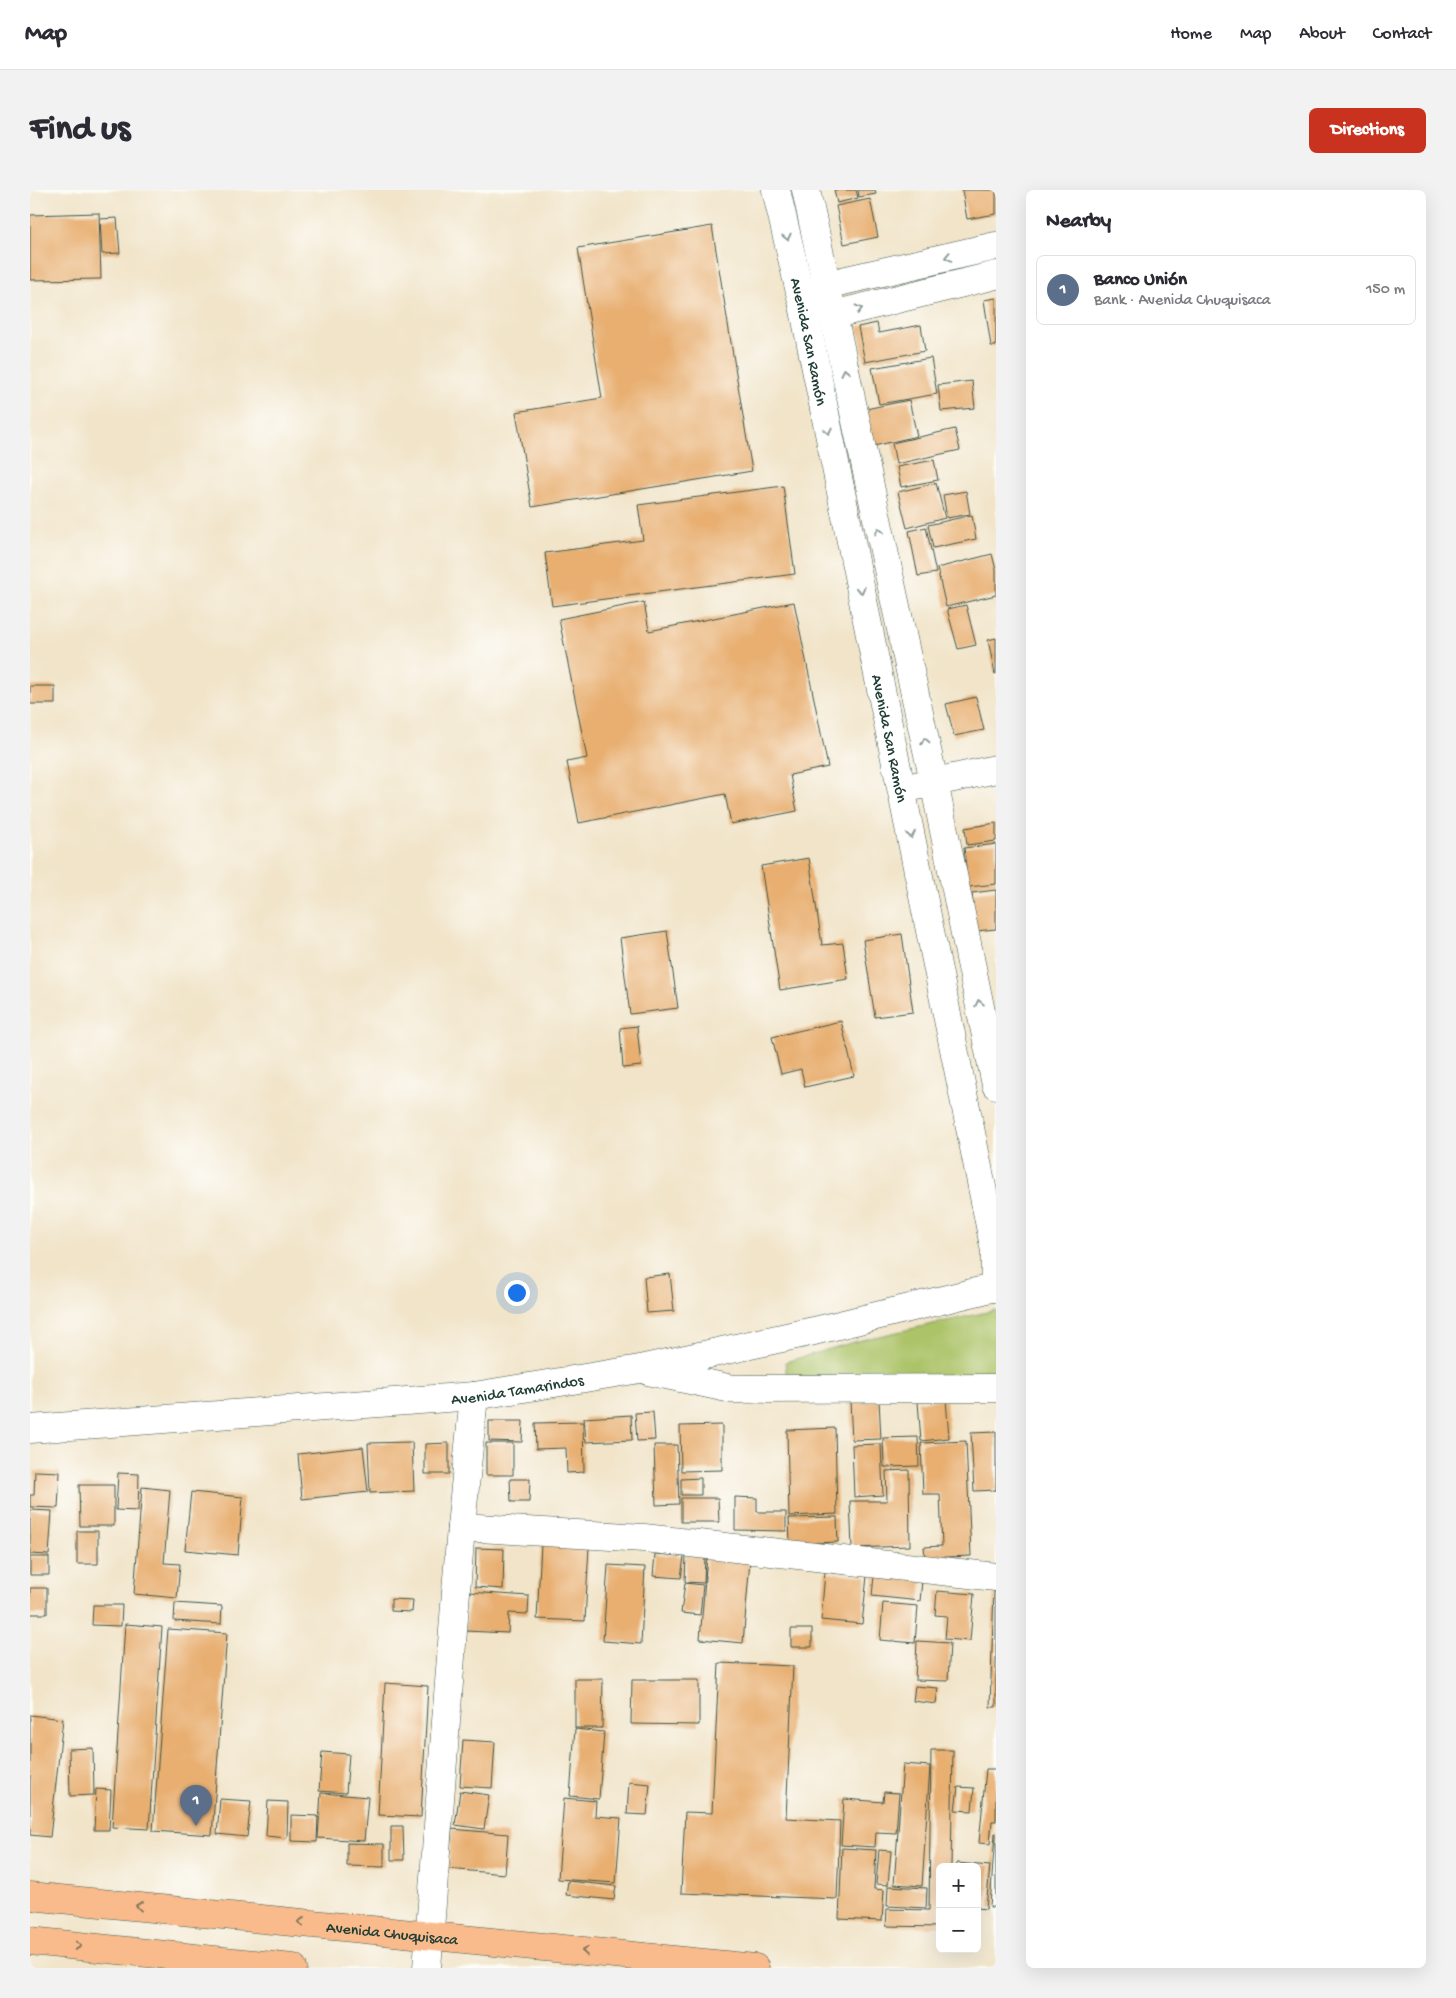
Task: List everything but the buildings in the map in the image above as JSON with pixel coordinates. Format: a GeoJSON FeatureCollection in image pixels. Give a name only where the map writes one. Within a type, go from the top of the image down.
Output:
{"type":"FeatureCollection","features":[{"type":"Feature","properties":{"kind":"main road","name":"Avenida Chuquisaca"},"geometry":{"type":"LineString","coordinates":[[30,1896],[755,1968]]}},
{"type":"Feature","properties":{"kind":"main road"},"geometry":{"type":"LineString","coordinates":[[30,1941],[293,1968]]}},
{"type":"Feature","properties":{"kind":"street","name":"Avenida San Ramón"},"geometry":{"type":"LineString","coordinates":[[776,190],[803,305],[995,1251],[996,1288]]}},
{"type":"Feature","properties":{"kind":"street","name":"Avenida San Ramón"},"geometry":{"type":"LineString","coordinates":[[806,190],[934,782],[996,1085]]}},
{"type":"Feature","properties":{"kind":"street"},"geometry":{"type":"LineString","coordinates":[[996,246],[826,285],[803,305],[832,315],[996,276]]}},
{"type":"Feature","properties":{"kind":"street"},"geometry":{"type":"LineString","coordinates":[[902,789],[996,769]]}},
{"type":"Feature","properties":{"kind":"street","name":"Avenida Tamarindos"},"geometry":{"type":"LineString","coordinates":[[30,1429],[474,1396],[640,1369],[814,1331],[996,1288]]}},
{"type":"Feature","properties":{"kind":"street"},"geometry":{"type":"LineString","coordinates":[[640,1369],[732,1389],[996,1388]]}},
{"type":"Feature","properties":{"kind":"street"},"geometry":{"type":"LineString","coordinates":[[427,1968],[474,1396]]}},
{"type":"Feature","properties":{"kind":"street"},"geometry":{"type":"LineString","coordinates":[[462,1526],[644,1538],[996,1577]]}},
{"type":"Feature","properties":{"kind":"green space"},"geometry":{"type":"Polygon","coordinates":[[[996,1310],[996,1378],[787,1378],[785,1362],[861,1340],[996,1310]]]}},
{"type":"Feature","properties":{"kind":"place","name":"Banco Unión"},"geometry":{"type":"Point","coordinates":[196,1826]}}]}
